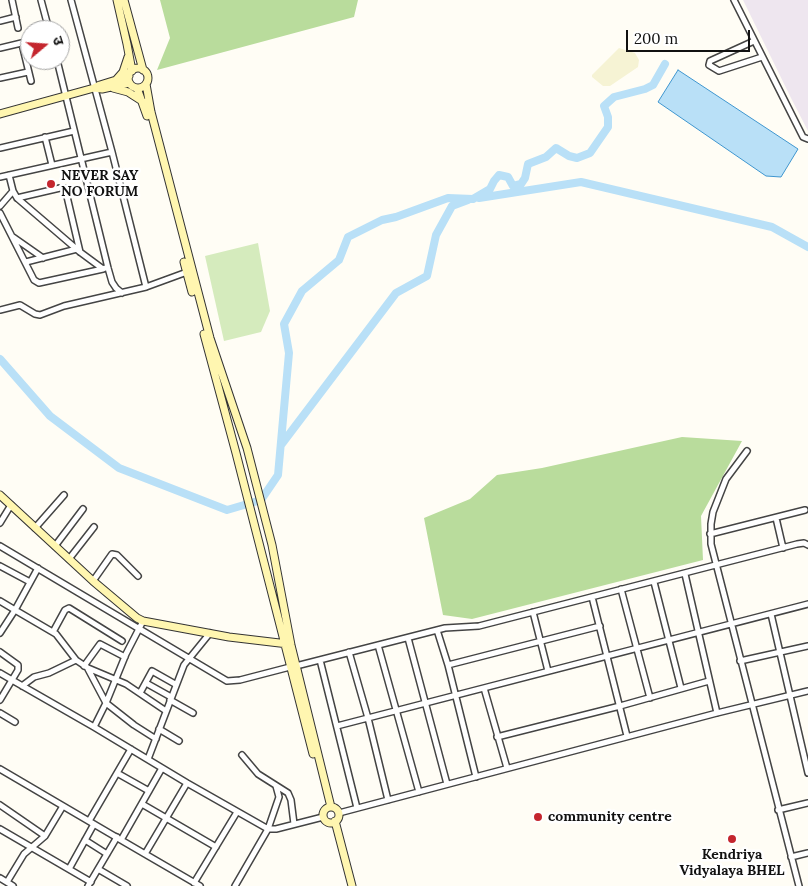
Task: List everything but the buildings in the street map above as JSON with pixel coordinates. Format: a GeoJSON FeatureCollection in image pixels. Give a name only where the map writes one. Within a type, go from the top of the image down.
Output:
{"type":"FeatureCollection","features":[{"type":"Feature","properties":{"kind":"main road"},"geometry":{"type":"LineString","coordinates":[[117,0],[129,52],[130,77],[142,101],[288,644],[329,807]]}},
{"type":"Feature","properties":{"kind":"main road"},"geometry":{"type":"LineString","coordinates":[[124,0],[143,70],[148,78],[146,84],[151,112],[210,338],[247,448],[272,545],[288,644]]}},
{"type":"Feature","properties":{"kind":"main road"},"geometry":{"type":"LineString","coordinates":[[116,80],[124,72],[129,52]]}},
{"type":"Feature","properties":{"kind":"main road"},"geometry":{"type":"LineString","coordinates":[[94,88],[99,90],[111,87],[130,77],[137,68],[143,70]]}},
{"type":"Feature","properties":{"kind":"main road"},"geometry":{"type":"LineString","coordinates":[[0,114],[130,77]]}},
{"type":"Feature","properties":{"kind":"main road"},"geometry":{"type":"LineString","coordinates":[[137,88],[146,84]]}},
{"type":"Feature","properties":{"kind":"main road"},"geometry":{"type":"LineString","coordinates":[[111,87],[128,92],[142,101]]}},
{"type":"Feature","properties":{"kind":"main road"},"geometry":{"type":"LineString","coordinates":[[0,495],[93,581],[132,615],[143,621],[288,644]]}},
{"type":"Feature","properties":{"kind":"main road"},"geometry":{"type":"LineString","coordinates":[[329,807],[337,809],[338,818],[333,822],[327,822],[324,817],[323,813],[329,807]]}},
{"type":"Feature","properties":{"kind":"main road"},"geometry":{"type":"LineString","coordinates":[[333,822],[348,886]]}},
{"type":"Feature","properties":{"kind":"main road"},"geometry":{"type":"LineString","coordinates":[[333,822],[352,886]]}},
{"type":"Feature","properties":{"kind":"street"},"geometry":{"type":"LineString","coordinates":[[12,0],[18,28]]}},
{"type":"Feature","properties":{"kind":"street"},"geometry":{"type":"LineString","coordinates":[[41,0],[46,20]]}},
{"type":"Feature","properties":{"kind":"street"},"geometry":{"type":"LineString","coordinates":[[71,0],[146,287]]}},
{"type":"Feature","properties":{"kind":"street"},"geometry":{"type":"LineString","coordinates":[[734,0],[803,137],[808,139]]}},
{"type":"Feature","properties":{"kind":"street"},"geometry":{"type":"LineString","coordinates":[[0,21],[16,17]]}},
{"type":"Feature","properties":{"kind":"street"},"geometry":{"type":"LineString","coordinates":[[754,41],[710,61],[709,65],[720,71],[762,57]]}},
{"type":"Feature","properties":{"kind":"street"},"geometry":{"type":"LineString","coordinates":[[0,48],[20,44]]}},
{"type":"Feature","properties":{"kind":"street"},"geometry":{"type":"LineString","coordinates":[[60,70],[105,268],[116,288],[122,293]]}},
{"type":"Feature","properties":{"kind":"street"},"geometry":{"type":"LineString","coordinates":[[0,77],[28,72],[31,81]]}},
{"type":"Feature","properties":{"kind":"street"},"geometry":{"type":"LineString","coordinates":[[0,148],[74,130]]}},
{"type":"Feature","properties":{"kind":"street"},"geometry":{"type":"LineString","coordinates":[[45,137],[52,164]]}},
{"type":"Feature","properties":{"kind":"street"},"geometry":{"type":"LineString","coordinates":[[0,177],[112,152]]}},
{"type":"Feature","properties":{"kind":"street"},"geometry":{"type":"LineString","coordinates":[[9,175],[17,198],[78,250],[105,268]]}},
{"type":"Feature","properties":{"kind":"street"},"geometry":{"type":"LineString","coordinates":[[17,198],[65,188],[78,250]]}},
{"type":"Feature","properties":{"kind":"street"},"geometry":{"type":"LineString","coordinates":[[0,206],[13,191]]}},
{"type":"Feature","properties":{"kind":"street"},"geometry":{"type":"LineString","coordinates":[[0,213],[34,280],[39,283],[105,268]]}},
{"type":"Feature","properties":{"kind":"street"},"geometry":{"type":"LineString","coordinates":[[12,237],[43,258]]}},
{"type":"Feature","properties":{"kind":"street"},"geometry":{"type":"LineString","coordinates":[[26,262],[78,250]]}},
{"type":"Feature","properties":{"kind":"street"},"geometry":{"type":"LineString","coordinates":[[0,310],[20,305],[40,315],[64,306],[146,287],[187,272]]}},
{"type":"Feature","properties":{"kind":"street"},"geometry":{"type":"LineString","coordinates":[[747,450],[722,488],[712,512],[710,534],[730,624],[799,886]]}},
{"type":"Feature","properties":{"kind":"street"},"geometry":{"type":"LineString","coordinates":[[35,528],[64,495]]}},
{"type":"Feature","properties":{"kind":"street"},"geometry":{"type":"LineString","coordinates":[[0,522],[11,505]]}},
{"type":"Feature","properties":{"kind":"street"},"geometry":{"type":"LineString","coordinates":[[55,546],[83,509]]}},
{"type":"Feature","properties":{"kind":"street"},"geometry":{"type":"LineString","coordinates":[[710,534],[805,510]]}},
{"type":"Feature","properties":{"kind":"street"},"geometry":{"type":"LineString","coordinates":[[776,518],[783,548]]}},
{"type":"Feature","properties":{"kind":"street"},"geometry":{"type":"LineString","coordinates":[[69,559],[94,527]]}},
{"type":"Feature","properties":{"kind":"street"},"geometry":{"type":"LineString","coordinates":[[0,546],[227,681],[231,681],[450,627],[479,626],[783,548],[801,544],[808,545]]}},
{"type":"Feature","properties":{"kind":"street"},"geometry":{"type":"LineString","coordinates":[[93,581],[112,554],[117,555],[138,576]]}},
{"type":"Feature","properties":{"kind":"street"},"geometry":{"type":"LineString","coordinates":[[0,566],[30,582]]}},
{"type":"Feature","properties":{"kind":"street"},"geometry":{"type":"LineString","coordinates":[[0,633],[38,568]]}},
{"type":"Feature","properties":{"kind":"street"},"geometry":{"type":"LineString","coordinates":[[685,574],[718,712]]}},
{"type":"Feature","properties":{"kind":"street"},"geometry":{"type":"LineString","coordinates":[[654,582],[681,688]]}},
{"type":"Feature","properties":{"kind":"street"},"geometry":{"type":"LineString","coordinates":[[622,589],[650,698]]}},
{"type":"Feature","properties":{"kind":"street"},"geometry":{"type":"LineString","coordinates":[[592,597],[627,736]]}},
{"type":"Feature","properties":{"kind":"street"},"geometry":{"type":"LineString","coordinates":[[0,601],[53,632],[76,660],[86,667],[126,684],[166,711]]}},
{"type":"Feature","properties":{"kind":"street"},"geometry":{"type":"LineString","coordinates":[[336,726],[808,604]]}},
{"type":"Feature","properties":{"kind":"street"},"geometry":{"type":"LineString","coordinates":[[53,632],[65,610],[69,608],[122,641]]}},
{"type":"Feature","properties":{"kind":"street"},"geometry":{"type":"LineString","coordinates":[[533,612],[539,642],[548,671]]}},
{"type":"Feature","properties":{"kind":"street"},"geometry":{"type":"LineString","coordinates":[[771,614],[808,773]]}},
{"type":"Feature","properties":{"kind":"street"},"geometry":{"type":"LineString","coordinates":[[94,727],[106,703],[124,657],[143,621]]}},
{"type":"Feature","properties":{"kind":"street"},"geometry":{"type":"LineString","coordinates":[[448,665],[600,626]]}},
{"type":"Feature","properties":{"kind":"street"},"geometry":{"type":"LineString","coordinates":[[437,630],[448,665],[476,777]]}},
{"type":"Feature","properties":{"kind":"street"},"geometry":{"type":"LineString","coordinates":[[148,759],[176,684],[189,658],[210,633]]}},
{"type":"Feature","properties":{"kind":"street"},"geometry":{"type":"LineString","coordinates":[[408,638],[447,784]]}},
{"type":"Feature","properties":{"kind":"street"},"geometry":{"type":"LineString","coordinates":[[86,667],[100,644],[124,657]]}},
{"type":"Feature","properties":{"kind":"street"},"geometry":{"type":"LineString","coordinates":[[378,645],[418,792]]}},
{"type":"Feature","properties":{"kind":"street"},"geometry":{"type":"LineString","coordinates":[[740,661],[808,646]]}},
{"type":"Feature","properties":{"kind":"street"},"geometry":{"type":"LineString","coordinates":[[0,652],[18,665],[18,670],[0,700]]}},
{"type":"Feature","properties":{"kind":"street"},"geometry":{"type":"LineString","coordinates":[[349,652],[368,718],[388,800]]}},
{"type":"Feature","properties":{"kind":"street"},"geometry":{"type":"LineString","coordinates":[[22,686],[34,677],[49,673],[76,660]]}},
{"type":"Feature","properties":{"kind":"street"},"geometry":{"type":"LineString","coordinates":[[320,660],[357,808]]}},
{"type":"Feature","properties":{"kind":"street"},"geometry":{"type":"LineString","coordinates":[[86,667],[106,703],[156,739]]}},
{"type":"Feature","properties":{"kind":"street"},"geometry":{"type":"LineString","coordinates":[[140,694],[152,671],[176,684]]}},
{"type":"Feature","properties":{"kind":"street"},"geometry":{"type":"LineString","coordinates":[[0,673],[268,829],[276,829],[324,817]]}},
{"type":"Feature","properties":{"kind":"street"},"geometry":{"type":"LineString","coordinates":[[498,737],[710,681]]}},
{"type":"Feature","properties":{"kind":"street"},"geometry":{"type":"LineString","coordinates":[[146,683],[193,713]]}},
{"type":"Feature","properties":{"kind":"street"},"geometry":{"type":"LineString","coordinates":[[484,688],[506,768]]}},
{"type":"Feature","properties":{"kind":"street"},"geometry":{"type":"LineString","coordinates":[[338,813],[718,712],[808,691]]}},
{"type":"Feature","properties":{"kind":"street"},"geometry":{"type":"LineString","coordinates":[[0,713],[15,722]]}},
{"type":"Feature","properties":{"kind":"street"},"geometry":{"type":"LineString","coordinates":[[159,729],[179,740]]}},
{"type":"Feature","properties":{"kind":"street"},"geometry":{"type":"LineString","coordinates":[[69,869],[130,749]]}},
{"type":"Feature","properties":{"kind":"street"},"geometry":{"type":"LineString","coordinates":[[242,755],[258,774],[289,796],[294,824]]}},
{"type":"Feature","properties":{"kind":"street"},"geometry":{"type":"LineString","coordinates":[[0,829],[69,869],[89,884],[107,854],[142,804],[162,768]]}},
{"type":"Feature","properties":{"kind":"street"},"geometry":{"type":"LineString","coordinates":[[0,769],[200,886]]}},
{"type":"Feature","properties":{"kind":"street"},"geometry":{"type":"LineString","coordinates":[[117,773],[150,791]]}},
{"type":"Feature","properties":{"kind":"street"},"geometry":{"type":"LineString","coordinates":[[144,854],[187,783]]}},
{"type":"Feature","properties":{"kind":"street"},"geometry":{"type":"LineString","coordinates":[[235,886],[268,829],[279,797],[276,786]]}},
{"type":"Feature","properties":{"kind":"street"},"geometry":{"type":"LineString","coordinates":[[778,810],[808,803]]}},
{"type":"Feature","properties":{"kind":"street"},"geometry":{"type":"LineString","coordinates":[[142,804],[216,847]]}},
{"type":"Feature","properties":{"kind":"street"},"geometry":{"type":"LineString","coordinates":[[0,806],[45,836]]}},
{"type":"Feature","properties":{"kind":"street"},"geometry":{"type":"LineString","coordinates":[[7,882],[20,859],[45,836],[63,806]]}},
{"type":"Feature","properties":{"kind":"street"},"geometry":{"type":"LineString","coordinates":[[194,883],[238,812]]}},
{"type":"Feature","properties":{"kind":"street"},"geometry":{"type":"LineString","coordinates":[[85,840],[107,854]]}},
{"type":"Feature","properties":{"kind":"street"},"geometry":{"type":"LineString","coordinates":[[790,857],[808,853]]}},
{"type":"Feature","properties":{"kind":"street"},"geometry":{"type":"LineString","coordinates":[[98,869],[127,886]]}},
{"type":"Feature","properties":{"kind":"street"},"geometry":{"type":"LineString","coordinates":[[0,878],[13,886]]}},
{"type":"Feature","properties":{"kind":"shaded area"},"geometry":{"type":"Polygon","coordinates":[[[743,0],[808,0],[808,131],[791,98],[743,0]]]}},
{"type":"Feature","properties":{"kind":"shaded area"},"geometry":{"type":"Polygon","coordinates":[[[619,48],[635,53],[639,60],[638,67],[610,86],[603,86],[592,75],[619,48]]]}},
{"type":"Feature","properties":{"kind":"green space"},"geometry":{"type":"Polygon","coordinates":[[[160,0],[358,0],[354,17],[157,70],[170,38],[160,0]]]}},
{"type":"Feature","properties":{"kind":"green space"},"geometry":{"type":"Polygon","coordinates":[[[258,243],[270,311],[261,332],[224,341],[205,256],[258,243]]]}},
{"type":"Feature","properties":{"kind":"green space"},"geometry":{"type":"Polygon","coordinates":[[[682,437],[742,441],[701,516],[703,560],[472,619],[443,615],[424,518],[470,499],[497,475],[542,468],[682,437]]]}},
{"type":"Feature","properties":{"kind":"water"},"geometry":{"type":"Polygon","coordinates":[[[678,70],[798,149],[781,177],[766,176],[658,102],[678,70]]]}},
{"type":"Feature","properties":{"kind":"waterway"},"geometry":{"type":"LineString","coordinates":[[0,359],[50,416],[119,468],[227,510],[261,500],[278,475],[289,353],[284,324],[302,291],[339,260],[348,237],[382,220],[396,217],[448,198],[473,199],[490,189],[499,175],[508,177],[513,186],[521,184],[525,178],[528,164],[546,157],[556,148],[569,156],[577,158],[590,153],[608,127],[608,117],[604,106],[614,97],[653,85],[665,64]]}},
{"type":"Feature","properties":{"kind":"waterway"},"geometry":{"type":"LineString","coordinates":[[479,198],[581,182],[772,227],[808,247]]}},
{"type":"Feature","properties":{"kind":"waterway"},"geometry":{"type":"LineString","coordinates":[[281,445],[396,293],[427,276],[436,235],[452,206],[468,200]]}},
{"type":"Feature","properties":{"kind":"place","name":"NEVER SAY NO FORUM"},"geometry":{"type":"Point","coordinates":[51,184]}},
{"type":"Feature","properties":{"kind":"place","name":"community centre"},"geometry":{"type":"Point","coordinates":[538,817]}},
{"type":"Feature","properties":{"kind":"place","name":"Kendriya Vidyalaya BHEL"},"geometry":{"type":"Point","coordinates":[732,839]}}]}
